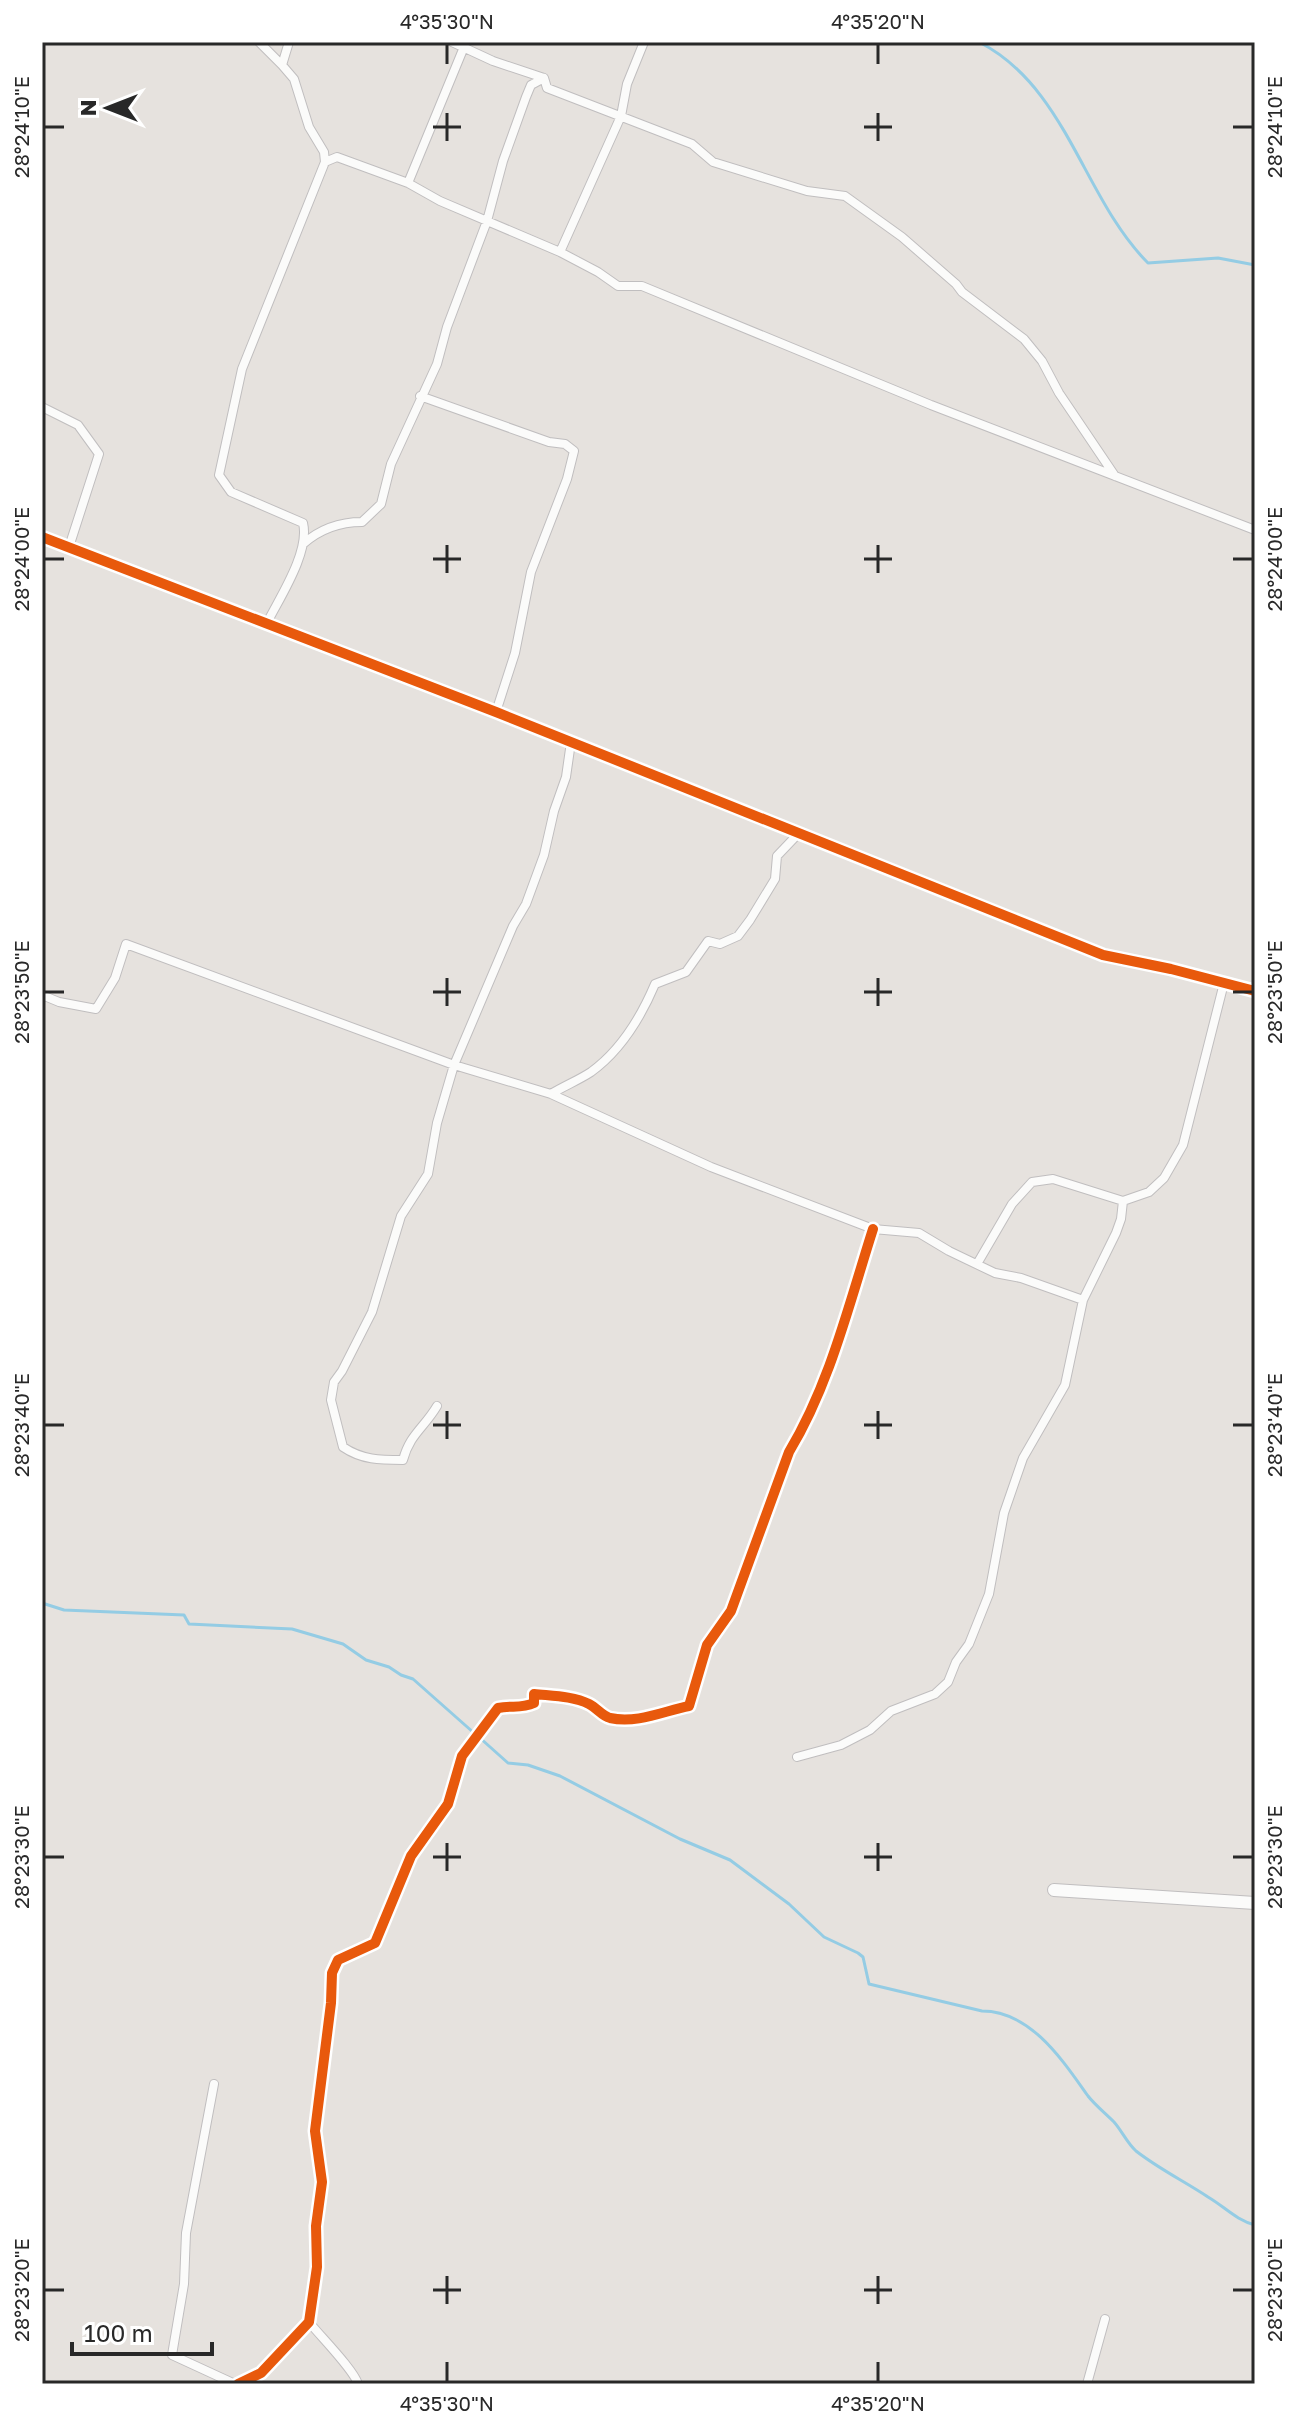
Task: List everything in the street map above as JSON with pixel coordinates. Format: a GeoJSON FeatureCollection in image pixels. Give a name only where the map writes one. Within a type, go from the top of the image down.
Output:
{"type":"FeatureCollection","features":[{"type":"Feature","properties":{"kind":"street"},"geometry":{"type":"LineString","coordinates":[[259,42],[294,79],[309,127],[324,152],[325,162],[242,369],[219,475],[231,492],[303,523],[303,544],[267,623]]}},
{"type":"Feature","properties":{"kind":"street"},"geometry":{"type":"LineString","coordinates":[[282,65],[289,42]]}},
{"type":"Feature","properties":{"kind":"street"},"geometry":{"type":"LineString","coordinates":[[452,42],[493,61],[544,78]]}},
{"type":"Feature","properties":{"kind":"street"},"geometry":{"type":"LineString","coordinates":[[560,252],[621,116],[627,84],[644,42]]}},
{"type":"Feature","properties":{"kind":"street"},"geometry":{"type":"LineString","coordinates":[[408,183],[462,44]]}},
{"type":"Feature","properties":{"kind":"street"},"geometry":{"type":"LineString","coordinates":[[544,78],[547,88],[692,144],[713,162],[807,191],[845,196],[902,237],[962,292],[1024,339],[1042,361],[1059,393],[1116,478]]}},
{"type":"Feature","properties":{"kind":"street"},"geometry":{"type":"LineString","coordinates":[[303,544],[317,532],[348,522],[362,522],[381,504],[391,464],[437,364],[526,97],[531,85],[544,78]]}},
{"type":"Feature","properties":{"kind":"street"},"geometry":{"type":"LineString","coordinates":[[325,162],[337,157],[408,183],[440,201],[560,252],[618,286],[642,286],[1116,478],[1255,530]]}},
{"type":"Feature","properties":{"kind":"street"},"geometry":{"type":"LineString","coordinates":[[420,396],[549,442],[565,444],[574,451],[567,479],[531,572],[515,653],[496,712]]}},
{"type":"Feature","properties":{"kind":"street"},"geometry":{"type":"LineString","coordinates":[[42,407],[78,425],[99,454],[69,547]]}},
{"type":"Feature","properties":{"kind":"street"},"geometry":{"type":"LineString","coordinates":[[42,537],[496,712],[1103,955],[1255,991]]}},
{"type":"Feature","properties":{"kind":"street"},"geometry":{"type":"LineString","coordinates":[[437,1406],[428,1422],[414,1433],[403,1460],[370,1460],[343,1447],[331,1400],[334,1382],[372,1312],[401,1216],[428,1174],[437,1123],[454,1065],[513,926],[526,904],[544,855],[566,777],[571,742]]}},
{"type":"Feature","properties":{"kind":"street"},"geometry":{"type":"LineString","coordinates":[[551,1094],[592,1071],[614,1050],[636,1024],[655,984],[686,972],[708,941],[720,944],[738,936],[775,879],[777,856],[798,834]]}},
{"type":"Feature","properties":{"kind":"street"},"geometry":{"type":"LineString","coordinates":[[42,995],[59,1002],[96,1009],[115,978],[126,944],[454,1065],[551,1094],[711,1167],[873,1229],[919,1233],[995,1273],[1021,1278],[1083,1300]]}},
{"type":"Feature","properties":{"kind":"street"},"geometry":{"type":"LineString","coordinates":[[977,1264],[1012,1204],[1032,1182],[1053,1179],[1123,1201],[1149,1192],[1164,1178],[1183,1145],[1224,983]]}},
{"type":"Feature","properties":{"kind":"street"},"geometry":{"type":"LineString","coordinates":[[797,1757],[841,1745],[870,1730],[891,1711],[935,1694],[948,1682],[956,1662],[969,1644],[989,1594],[1004,1513],[1023,1458],[1065,1385],[1083,1300],[1116,1233],[1123,1201]]}},
{"type":"Feature","properties":{"kind":"street"},"geometry":{"type":"LineString","coordinates":[[214,2084],[186,2233],[184,2284],[172,2355],[237,2384],[261,2373],[309,2322],[317,2267],[316,2226],[322,2182],[315,2131],[332,1973],[338,1960],[375,1943],[411,1856],[448,1804],[462,1756],[498,1708],[509,1705],[523,1708],[534,1703],[534,1694],[590,1704],[606,1717],[623,1719],[637,1719],[689,1706],[707,1645],[731,1611],[784,1464],[835,1349],[873,1229]]}},
{"type":"Feature","properties":{"kind":"street"},"geometry":{"type":"LineString","coordinates":[[1054,1890],[1255,1903]]}},
{"type":"Feature","properties":{"kind":"street"},"geometry":{"type":"LineString","coordinates":[[1087,2384],[1105,2319]]}},
{"type":"Feature","properties":{"kind":"street"},"geometry":{"type":"LineString","coordinates":[[309,2322],[355,2374],[358,2384]]}},
{"type":"Feature","properties":{"kind":"waterway"},"geometry":{"type":"LineString","coordinates":[[979,42],[1009,62],[1033,86],[1054,115],[1126,237],[1148,263],[1218,258],[1255,265]]}},
{"type":"Feature","properties":{"kind":"waterway"},"geometry":{"type":"LineString","coordinates":[[42,1603],[64,1610],[184,1615],[189,1624],[292,1629],[343,1644],[366,1660],[413,1679],[474,1733]]}},
{"type":"Feature","properties":{"kind":"waterway"},"geometry":{"type":"LineString","coordinates":[[480,1738],[508,1763],[528,1765],[560,1776],[680,1839],[730,1860],[789,1904],[824,1937],[863,1957],[869,1984],[1016,2019],[1044,2040],[1136,2151],[1236,2217],[1255,2225]]}},
{"type":"Feature","properties":{"kind":"cycle path"},"geometry":{"type":"LineString","coordinates":[[42,537],[496,712],[1103,955],[1255,991]]}},
{"type":"Feature","properties":{"kind":"cycle path"},"geometry":{"type":"LineString","coordinates":[[238,2384],[261,2373],[309,2322],[317,2267],[316,2226],[322,2182],[315,2131],[332,1973],[338,1960],[375,1943],[411,1856],[448,1804],[462,1756],[498,1708],[534,1703],[534,1694],[576,1699],[607,1717],[620,1719],[640,1718],[689,1706],[707,1645],[731,1611],[789,1452],[827,1371],[873,1229]]}}]}
